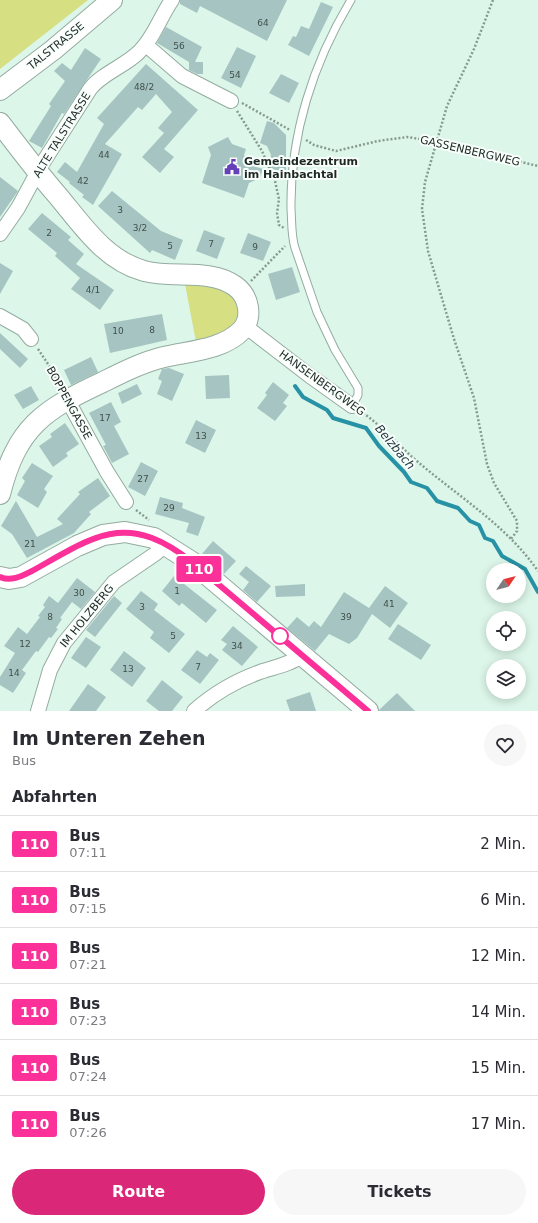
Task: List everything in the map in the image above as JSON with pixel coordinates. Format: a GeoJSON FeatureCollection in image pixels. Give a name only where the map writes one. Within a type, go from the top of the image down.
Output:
{"type":"FeatureCollection","features":[{"type":"Feature","properties":{"kind":"street","name":"TALSTRASSE"},"geometry":{"type":"LineString","coordinates":[[0,79],[47,44],[98,0]]}},
{"type":"Feature","properties":{"kind":"street","name":"TALSTRASSE"},"geometry":{"type":"LineString","coordinates":[[0,90],[53,50],[112,0]]}},
{"type":"Feature","properties":{"kind":"street","name":"ALTE TALSTRASSE"},"geometry":{"type":"LineString","coordinates":[[0,234],[18,208],[36,171],[92,86],[127,63],[146,45],[164,4]]}},
{"type":"Feature","properties":{"kind":"street"},"geometry":{"type":"LineString","coordinates":[[146,45],[182,76],[232,101]]}},
{"type":"Feature","properties":{"kind":"street"},"geometry":{"type":"LineString","coordinates":[[0,123],[36,171],[92,238],[121,261],[134,268],[153,273],[219,278],[231,284],[240,291],[248,306],[245,326],[234,337],[221,344],[147,362],[68,399],[40,418],[23,437],[9,462],[0,494]]}},
{"type":"Feature","properties":{"kind":"street"},"geometry":{"type":"LineString","coordinates":[[0,142],[36,171]]}},
{"type":"Feature","properties":{"kind":"street"},"geometry":{"type":"LineString","coordinates":[[0,316],[23,329],[31,339]]}},
{"type":"Feature","properties":{"kind":"street","name":"HANSENBERGWEG"},"geometry":{"type":"LineString","coordinates":[[245,326],[352,406]]}},
{"type":"Feature","properties":{"kind":"street","name":"BOPPENGASSE"},"geometry":{"type":"LineString","coordinates":[[68,399],[107,472],[126,502]]}},
{"type":"Feature","properties":{"kind":"street"},"geometry":{"type":"LineString","coordinates":[[0,577],[9,579],[21,577],[85,542],[109,534],[126,532],[137,533],[154,538],[166,544],[192,562],[368,711]]}},
{"type":"Feature","properties":{"kind":"street","name":"IM HOLZBERG"},"geometry":{"type":"LineString","coordinates":[[38,711],[50,670],[64,643],[114,582],[155,554],[166,544]]}},
{"type":"Feature","properties":{"kind":"street"},"geometry":{"type":"LineString","coordinates":[[194,711],[228,686],[259,672],[293,662],[302,654]]}},
{"type":"Feature","properties":{"kind":"lane"},"geometry":{"type":"LineString","coordinates":[[351,0],[325,50],[309,89],[298,134],[291,188],[292,238],[314,305],[335,350],[358,388],[357,398],[352,406]]}},
{"type":"Feature","properties":{"kind":"path"},"geometry":{"type":"LineString","coordinates":[[493,0],[474,49],[447,106],[423,190],[423,218],[426,238],[448,320],[474,398],[489,470],[500,493],[517,521],[517,531],[511,539]]}},
{"type":"Feature","properties":{"kind":"path","name":"GASSENBERGWEG"},"geometry":{"type":"LineString","coordinates":[[232,101],[242,103],[298,134],[314,145],[334,151],[378,141],[406,137],[437,142],[538,166]]}},
{"type":"Feature","properties":{"kind":"path"},"geometry":{"type":"LineString","coordinates":[[232,101],[262,151],[275,181],[279,199],[277,213],[279,225],[286,230],[292,230]]}},
{"type":"Feature","properties":{"kind":"path"},"geometry":{"type":"LineString","coordinates":[[240,291],[292,238]]}},
{"type":"Feature","properties":{"kind":"path","name":"BOPPENGASSE"},"geometry":{"type":"LineString","coordinates":[[31,339],[48,364],[68,399]]}},
{"type":"Feature","properties":{"kind":"path","name":"HANSENBERGWEG"},"geometry":{"type":"LineString","coordinates":[[352,406],[375,422],[418,461],[472,504],[511,539],[538,571]]}},
{"type":"Feature","properties":{"kind":"green space"},"geometry":{"type":"Polygon","coordinates":[[[0,0],[88,0],[0,69],[0,0]]]}},
{"type":"Feature","properties":{"kind":"green space"},"geometry":{"type":"Polygon","coordinates":[[[185,284],[209,286],[230,295],[235,300],[238,308],[237,316],[230,328],[218,335],[196,342],[185,284]]]}},
{"type":"Feature","properties":{"kind":"building"},"geometry":{"type":"Polygon","coordinates":[[[180,0],[287,0],[267,41],[200,6],[197,13],[180,4],[180,0]]]}},
{"type":"Feature","properties":{"kind":"building"},"geometry":{"type":"Polygon","coordinates":[[[321,2],[333,7],[309,56],[288,45],[293,36],[296,37],[301,26],[309,29],[321,2]]]}},
{"type":"Feature","properties":{"kind":"building"},"geometry":{"type":"Polygon","coordinates":[[[166,27],[202,47],[195,62],[203,62],[203,74],[197,74],[189,70],[189,62],[157,43],[166,27]]]}},
{"type":"Feature","properties":{"kind":"building"},"geometry":{"type":"Polygon","coordinates":[[[237,47],[256,56],[241,88],[221,78],[237,47]]]}},
{"type":"Feature","properties":{"kind":"building"},"geometry":{"type":"Polygon","coordinates":[[[85,48],[101,59],[64,114],[62,113],[42,148],[29,141],[51,106],[49,104],[65,81],[54,71],[62,63],[71,70],[85,48]]]}},
{"type":"Feature","properties":{"kind":"building"},"geometry":{"type":"Polygon","coordinates":[[[146,64],[198,110],[164,149],[174,157],[160,173],[142,157],[164,133],[158,128],[172,112],[156,94],[142,110],[138,107],[105,144],[122,154],[93,205],[82,197],[84,195],[57,172],[65,162],[77,172],[104,124],[97,118],[146,64]]]}},
{"type":"Feature","properties":{"kind":"building"},"geometry":{"type":"Polygon","coordinates":[[[281,74],[299,83],[289,103],[269,93],[281,74]]]}},
{"type":"Feature","properties":{"kind":"building"},"geometry":{"type":"Polygon","coordinates":[[[267,121],[274,123],[286,135],[286,174],[268,167],[271,155],[267,146],[260,143],[267,121]]]}},
{"type":"Feature","properties":{"kind":"building","name":"Gemeindezentrum im Hainbachtal"},"geometry":{"type":"Polygon","coordinates":[[[228,137],[232,144],[246,149],[244,155],[250,165],[263,169],[260,178],[249,183],[244,198],[202,183],[211,155],[208,147],[228,137]]]}},
{"type":"Feature","properties":{"kind":"building"},"geometry":{"type":"Polygon","coordinates":[[[0,177],[18,191],[0,217],[0,177]]]}},
{"type":"Feature","properties":{"kind":"building"},"geometry":{"type":"Polygon","coordinates":[[[112,191],[161,231],[183,240],[175,260],[152,250],[150,253],[98,206],[112,191]]]}},
{"type":"Feature","properties":{"kind":"building"},"geometry":{"type":"Polygon","coordinates":[[[42,213],[71,237],[68,240],[84,254],[76,264],[114,290],[100,310],[71,289],[80,278],[55,256],[57,253],[28,229],[42,213]]]}},
{"type":"Feature","properties":{"kind":"building"},"geometry":{"type":"Polygon","coordinates":[[[204,230],[225,238],[217,259],[196,251],[204,230]]]}},
{"type":"Feature","properties":{"kind":"building"},"geometry":{"type":"Polygon","coordinates":[[[248,233],[271,242],[263,261],[240,253],[248,233]]]}},
{"type":"Feature","properties":{"kind":"building"},"geometry":{"type":"Polygon","coordinates":[[[0,263],[13,271],[0,294],[0,263]]]}},
{"type":"Feature","properties":{"kind":"building"},"geometry":{"type":"Polygon","coordinates":[[[292,267],[300,292],[276,300],[268,274],[292,267]]]}},
{"type":"Feature","properties":{"kind":"building"},"geometry":{"type":"Polygon","coordinates":[[[162,314],[167,340],[110,353],[104,324],[162,314]]]}},
{"type":"Feature","properties":{"kind":"building"},"geometry":{"type":"Polygon","coordinates":[[[0,333],[28,359],[20,368],[0,349],[0,333]]]}},
{"type":"Feature","properties":{"kind":"building"},"geometry":{"type":"Polygon","coordinates":[[[91,357],[98,372],[71,385],[64,370],[91,357]]]}},
{"type":"Feature","properties":{"kind":"building"},"geometry":{"type":"Polygon","coordinates":[[[169,368],[184,374],[172,401],[157,394],[162,381],[158,379],[162,369],[169,368]]]}},
{"type":"Feature","properties":{"kind":"building"},"geometry":{"type":"Polygon","coordinates":[[[229,375],[230,398],[206,399],[205,376],[229,375]]]}},
{"type":"Feature","properties":{"kind":"building"},"geometry":{"type":"Polygon","coordinates":[[[273,382],[289,395],[283,403],[287,406],[275,421],[257,408],[267,395],[265,393],[273,382]]]}},
{"type":"Feature","properties":{"kind":"building"},"geometry":{"type":"Polygon","coordinates":[[[137,384],[142,394],[122,404],[118,393],[137,384]]]}},
{"type":"Feature","properties":{"kind":"building"},"geometry":{"type":"Polygon","coordinates":[[[31,386],[39,400],[23,409],[14,395],[31,386]]]}},
{"type":"Feature","properties":{"kind":"building"},"geometry":{"type":"Polygon","coordinates":[[[111,402],[121,422],[114,426],[129,454],[112,463],[103,446],[106,445],[89,413],[111,402]]]}},
{"type":"Feature","properties":{"kind":"building"},"geometry":{"type":"Polygon","coordinates":[[[196,420],[216,430],[205,453],[185,443],[196,420]]]}},
{"type":"Feature","properties":{"kind":"building"},"geometry":{"type":"Polygon","coordinates":[[[65,423],[79,444],[66,453],[68,456],[53,467],[39,446],[52,437],[50,434],[65,423]]]}},
{"type":"Feature","properties":{"kind":"building"},"geometry":{"type":"Polygon","coordinates":[[[141,462],[158,471],[145,496],[128,487],[141,462]]]}},
{"type":"Feature","properties":{"kind":"building"},"geometry":{"type":"Polygon","coordinates":[[[32,463],[53,476],[44,489],[47,492],[38,508],[17,495],[25,481],[22,478],[32,463]]]}},
{"type":"Feature","properties":{"kind":"building"},"geometry":{"type":"Polygon","coordinates":[[[98,478],[110,496],[89,512],[91,514],[74,533],[27,558],[12,534],[1,526],[16,501],[37,537],[63,524],[57,519],[80,494],[78,492],[98,478]]]}},
{"type":"Feature","properties":{"kind":"building"},"geometry":{"type":"Polygon","coordinates":[[[160,497],[183,503],[182,508],[205,517],[198,536],[186,532],[189,523],[155,514],[160,497]]]}},
{"type":"Feature","properties":{"kind":"building"},"geometry":{"type":"Polygon","coordinates":[[[213,541],[236,561],[224,574],[201,555],[213,541]]]}},
{"type":"Feature","properties":{"kind":"building"},"geometry":{"type":"Polygon","coordinates":[[[246,566],[271,586],[257,602],[243,590],[249,582],[239,574],[246,566]]]}},
{"type":"Feature","properties":{"kind":"building"},"geometry":{"type":"Polygon","coordinates":[[[174,576],[217,610],[206,623],[182,603],[179,606],[162,591],[174,576]]]}},
{"type":"Feature","properties":{"kind":"building"},"geometry":{"type":"Polygon","coordinates":[[[77,578],[95,592],[81,609],[72,602],[60,618],[62,619],[56,628],[58,629],[51,638],[49,637],[38,652],[36,651],[22,670],[26,673],[13,693],[0,685],[0,677],[15,653],[4,646],[18,627],[27,634],[40,617],[38,616],[45,607],[43,605],[49,596],[58,603],[77,578]]]}},
{"type":"Feature","properties":{"kind":"building"},"geometry":{"type":"Polygon","coordinates":[[[305,584],[305,596],[276,597],[275,586],[305,584]]]}},
{"type":"Feature","properties":{"kind":"building"},"geometry":{"type":"Polygon","coordinates":[[[385,586],[408,603],[390,628],[372,614],[357,638],[349,644],[329,634],[315,651],[287,628],[297,617],[309,627],[314,621],[321,627],[344,592],[369,608],[385,586]]]}},
{"type":"Feature","properties":{"kind":"building"},"geometry":{"type":"Polygon","coordinates":[[[141,591],[158,604],[154,610],[185,634],[169,653],[150,638],[154,632],[126,609],[141,591]]]}},
{"type":"Feature","properties":{"kind":"building"},"geometry":{"type":"Polygon","coordinates":[[[114,596],[122,603],[95,637],[86,630],[114,596]]]}},
{"type":"Feature","properties":{"kind":"building"},"geometry":{"type":"Polygon","coordinates":[[[398,624],[431,645],[421,660],[388,639],[398,624]]]}},
{"type":"Feature","properties":{"kind":"building"},"geometry":{"type":"Polygon","coordinates":[[[233,626],[258,647],[242,666],[222,650],[227,644],[221,640],[233,626]]]}},
{"type":"Feature","properties":{"kind":"building"},"geometry":{"type":"Polygon","coordinates":[[[86,637],[101,647],[86,668],[71,658],[86,637]]]}},
{"type":"Feature","properties":{"kind":"building"},"geometry":{"type":"Polygon","coordinates":[[[197,650],[207,657],[210,653],[219,660],[200,684],[181,670],[197,650]]]}},
{"type":"Feature","properties":{"kind":"building"},"geometry":{"type":"Polygon","coordinates":[[[124,651],[146,668],[132,687],[110,670],[124,651]]]}},
{"type":"Feature","properties":{"kind":"building"},"geometry":{"type":"Polygon","coordinates":[[[162,680],[183,697],[172,711],[159,711],[146,701],[162,680]]]}},
{"type":"Feature","properties":{"kind":"building"},"geometry":{"type":"Polygon","coordinates":[[[88,684],[106,697],[96,711],[69,711],[88,684]]]}},
{"type":"Feature","properties":{"kind":"building"},"geometry":{"type":"Polygon","coordinates":[[[310,692],[316,711],[290,711],[286,700],[310,692]]]}},
{"type":"Feature","properties":{"kind":"building"},"geometry":{"type":"Polygon","coordinates":[[[397,693],[415,711],[379,711],[379,710],[397,693]]]}},
{"type":"Feature","properties":{"kind":"waterway","name":"Belzbach"},"geometry":{"type":"LineString","coordinates":[[295,386],[303,397],[327,410],[333,418],[366,428],[379,446],[404,472],[411,482],[427,488],[437,501],[458,508],[470,521],[479,525],[485,538],[493,541],[502,556],[525,569],[538,592]]}},
{"type":"Feature","properties":{"kind":"bus line","name":"110"},"geometry":{"type":"LineString","coordinates":[[0,577],[9,579],[21,577],[91,539],[109,534],[131,532],[143,534],[160,540],[192,562],[368,711]]}},
{"type":"Feature","properties":{"kind":"place","name":"Gemeindezentrum im Hainbachtal"},"geometry":{"type":"Point","coordinates":[232,167]}}]}
